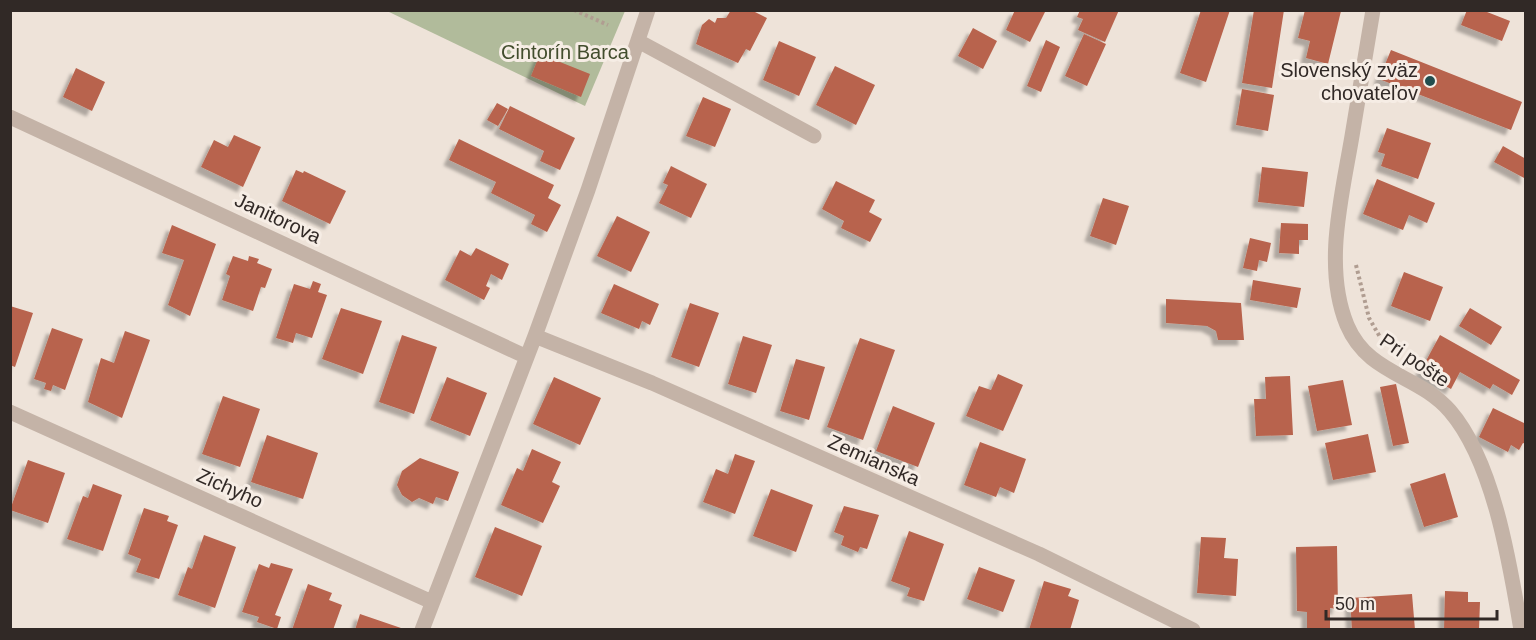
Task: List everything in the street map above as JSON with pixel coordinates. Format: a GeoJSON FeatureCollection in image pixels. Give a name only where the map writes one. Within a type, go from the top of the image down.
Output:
{"type":"FeatureCollection","features":[{"type":"Feature","properties":{"kind":"street"},"geometry":{"type":"LineString","coordinates":[[422,630],[535,336],[588,190],[648,10]]}},
{"type":"Feature","properties":{"kind":"street","name":"Pri pošte"},"geometry":{"type":"LineString","coordinates":[[1373,10],[1340,208],[1335,264],[1342,311],[1355,340],[1365,353],[1377,364],[1436,398],[1450,411],[1462,430],[1491,494],[1508,555],[1521,630]]}},
{"type":"Feature","properties":{"kind":"street"},"geometry":{"type":"LineString","coordinates":[[638,40],[814,136]]}},
{"type":"Feature","properties":{"kind":"street","name":"Janitorova"},"geometry":{"type":"LineString","coordinates":[[10,117],[527,357]]}},
{"type":"Feature","properties":{"kind":"street","name":"Zemianska"},"geometry":{"type":"LineString","coordinates":[[535,336],[652,383],[1039,554],[1192,630]]}},
{"type":"Feature","properties":{"kind":"street","name":"Zichyho"},"geometry":{"type":"LineString","coordinates":[[10,412],[432,602]]}},
{"type":"Feature","properties":{"kind":"path"},"geometry":{"type":"LineString","coordinates":[[574,10],[608,25]]}},
{"type":"Feature","properties":{"kind":"path"},"geometry":{"type":"LineString","coordinates":[[1355,258],[1369,318],[1383,341]]}},
{"type":"Feature","properties":{"kind":"green space","name":"Cintorín Barca"},"geometry":{"type":"Polygon","coordinates":[[[387,11],[625,11],[585,106],[387,11]]]}},
{"type":"Feature","properties":{"kind":"building"},"geometry":{"type":"Polygon","coordinates":[[[731,10],[751,10],[767,18],[750,51],[746,49],[738,63],[696,44],[702,25],[709,19],[715,23],[717,18],[726,18],[731,10]]]}},
{"type":"Feature","properties":{"kind":"building"},"geometry":{"type":"Polygon","coordinates":[[[1015,10],[1046,10],[1030,42],[1006,30],[1015,10]]]}},
{"type":"Feature","properties":{"kind":"building"},"geometry":{"type":"Polygon","coordinates":[[[1080,10],[1119,10],[1105,42],[1078,30],[1083,19],[1077,17],[1080,10]]]}},
{"type":"Feature","properties":{"kind":"building"},"geometry":{"type":"Polygon","coordinates":[[[1201,10],[1230,10],[1206,82],[1180,73],[1201,10]]]}},
{"type":"Feature","properties":{"kind":"building"},"geometry":{"type":"Polygon","coordinates":[[[1254,10],[1284,10],[1272,88],[1242,83],[1254,10]]]}},
{"type":"Feature","properties":{"kind":"building"},"geometry":{"type":"Polygon","coordinates":[[[1305,10],[1341,11],[1328,64],[1306,58],[1310,41],[1298,38],[1305,10]]]}},
{"type":"Feature","properties":{"kind":"building"},"geometry":{"type":"Polygon","coordinates":[[[1467,10],[1482,10],[1510,21],[1502,41],[1461,25],[1467,10]]]}},
{"type":"Feature","properties":{"kind":"building"},"geometry":{"type":"Polygon","coordinates":[[[973,28],[997,41],[983,69],[958,56],[973,28]]]}},
{"type":"Feature","properties":{"kind":"building"},"geometry":{"type":"Polygon","coordinates":[[[1084,34],[1106,44],[1087,86],[1065,76],[1084,34]]]}},
{"type":"Feature","properties":{"kind":"building"},"geometry":{"type":"Polygon","coordinates":[[[1046,40],[1060,47],[1041,92],[1027,86],[1046,40]]]}},
{"type":"Feature","properties":{"kind":"building"},"geometry":{"type":"Polygon","coordinates":[[[779,41],[816,57],[799,96],[763,80],[779,41]]]}},
{"type":"Feature","properties":{"kind":"building"},"geometry":{"type":"Polygon","coordinates":[[[1391,50],[1522,102],[1511,130],[1379,79],[1391,50]]]}},
{"type":"Feature","properties":{"kind":"building"},"geometry":{"type":"Polygon","coordinates":[[[540,54],[590,74],[581,97],[531,76],[540,54]]]}},
{"type":"Feature","properties":{"kind":"building"},"geometry":{"type":"Polygon","coordinates":[[[835,66],[875,85],[856,125],[816,105],[835,66]]]}},
{"type":"Feature","properties":{"kind":"building"},"geometry":{"type":"Polygon","coordinates":[[[76,68],[105,82],[92,111],[63,97],[76,68]]]}},
{"type":"Feature","properties":{"kind":"building"},"geometry":{"type":"Polygon","coordinates":[[[1242,89],[1274,95],[1268,131],[1236,125],[1242,89]]]}},
{"type":"Feature","properties":{"kind":"building"},"geometry":{"type":"Polygon","coordinates":[[[703,97],[731,109],[715,147],[686,136],[703,97]]]}},
{"type":"Feature","properties":{"kind":"building"},"geometry":{"type":"Polygon","coordinates":[[[497,103],[508,109],[498,126],[487,120],[497,103]]]}},
{"type":"Feature","properties":{"kind":"building"},"geometry":{"type":"Polygon","coordinates":[[[510,106],[575,138],[560,170],[540,161],[544,151],[499,129],[510,106]]]}},
{"type":"Feature","properties":{"kind":"building"},"geometry":{"type":"Polygon","coordinates":[[[1387,128],[1431,143],[1418,179],[1381,166],[1385,154],[1378,152],[1387,128]]]}},
{"type":"Feature","properties":{"kind":"building"},"geometry":{"type":"Polygon","coordinates":[[[234,135],[261,147],[243,187],[201,167],[214,140],[228,147],[234,135]]]}},
{"type":"Feature","properties":{"kind":"building"},"geometry":{"type":"Polygon","coordinates":[[[459,139],[554,185],[548,198],[561,205],[547,232],[531,224],[535,215],[491,193],[496,182],[449,160],[459,139]]]}},
{"type":"Feature","properties":{"kind":"building"},"geometry":{"type":"Polygon","coordinates":[[[1503,146],[1526,159],[1526,179],[1494,162],[1503,146]]]}},
{"type":"Feature","properties":{"kind":"building"},"geometry":{"type":"Polygon","coordinates":[[[671,166],[707,184],[691,218],[659,203],[668,185],[663,183],[671,166]]]}},
{"type":"Feature","properties":{"kind":"building"},"geometry":{"type":"Polygon","coordinates":[[[1262,167],[1308,172],[1304,207],[1258,202],[1262,167]]]}},
{"type":"Feature","properties":{"kind":"building"},"geometry":{"type":"Polygon","coordinates":[[[296,170],[303,173],[304,171],[346,191],[330,224],[282,201],[296,170]]]}},
{"type":"Feature","properties":{"kind":"building"},"geometry":{"type":"Polygon","coordinates":[[[1377,179],[1435,203],[1427,223],[1409,215],[1403,230],[1363,214],[1377,179]]]}},
{"type":"Feature","properties":{"kind":"building"},"geometry":{"type":"Polygon","coordinates":[[[836,181],[875,200],[869,212],[882,219],[870,242],[841,228],[844,221],[822,209],[836,181]]]}},
{"type":"Feature","properties":{"kind":"building"},"geometry":{"type":"Polygon","coordinates":[[[1103,198],[1129,206],[1116,245],[1090,236],[1103,198]]]}},
{"type":"Feature","properties":{"kind":"building"},"geometry":{"type":"Polygon","coordinates":[[[617,216],[650,232],[631,272],[597,256],[617,216]]]}},
{"type":"Feature","properties":{"kind":"building"},"geometry":{"type":"Polygon","coordinates":[[[1281,223],[1308,224],[1308,240],[1299,240],[1299,254],[1279,253],[1281,223]]]}},
{"type":"Feature","properties":{"kind":"building"},"geometry":{"type":"Polygon","coordinates":[[[172,225],[216,244],[190,316],[168,305],[184,260],[162,253],[172,225]]]}},
{"type":"Feature","properties":{"kind":"building"},"geometry":{"type":"Polygon","coordinates":[[[1250,238],[1271,243],[1267,262],[1259,260],[1257,271],[1243,268],[1250,238]]]}},
{"type":"Feature","properties":{"kind":"building"},"geometry":{"type":"Polygon","coordinates":[[[476,248],[509,264],[502,280],[491,274],[486,286],[490,288],[484,300],[445,280],[460,250],[471,256],[476,248]]]}},
{"type":"Feature","properties":{"kind":"building"},"geometry":{"type":"Polygon","coordinates":[[[233,256],[248,261],[249,256],[259,259],[257,263],[272,269],[265,288],[261,287],[253,311],[222,300],[230,276],[226,274],[233,256]]]}},
{"type":"Feature","properties":{"kind":"building"},"geometry":{"type":"Polygon","coordinates":[[[1404,272],[1443,287],[1430,321],[1391,306],[1404,272]]]}},
{"type":"Feature","properties":{"kind":"building"},"geometry":{"type":"Polygon","coordinates":[[[1253,280],[1301,288],[1297,308],[1250,300],[1253,280]]]}},
{"type":"Feature","properties":{"kind":"building"},"geometry":{"type":"Polygon","coordinates":[[[313,281],[321,284],[318,292],[327,295],[312,338],[296,333],[293,343],[276,338],[294,284],[310,289],[313,281]]]}},
{"type":"Feature","properties":{"kind":"building"},"geometry":{"type":"Polygon","coordinates":[[[614,284],[659,304],[650,325],[642,321],[639,329],[601,313],[614,284]]]}},
{"type":"Feature","properties":{"kind":"building"},"geometry":{"type":"Polygon","coordinates":[[[1166,299],[1241,303],[1244,340],[1218,340],[1216,331],[1207,326],[1166,323],[1166,299]]]}},
{"type":"Feature","properties":{"kind":"building"},"geometry":{"type":"Polygon","coordinates":[[[690,303],[719,313],[699,367],[671,357],[690,303]]]}},
{"type":"Feature","properties":{"kind":"building"},"geometry":{"type":"Polygon","coordinates":[[[10,306],[33,313],[15,367],[10,365],[10,306]]]}},
{"type":"Feature","properties":{"kind":"building"},"geometry":{"type":"Polygon","coordinates":[[[341,308],[382,321],[363,374],[322,359],[341,308]]]}},
{"type":"Feature","properties":{"kind":"building"},"geometry":{"type":"Polygon","coordinates":[[[1470,308],[1502,327],[1491,345],[1459,326],[1470,308]]]}},
{"type":"Feature","properties":{"kind":"building"},"geometry":{"type":"Polygon","coordinates":[[[52,328],[83,339],[65,390],[53,385],[51,391],[44,389],[46,383],[34,379],[52,328]]]}},
{"type":"Feature","properties":{"kind":"building"},"geometry":{"type":"Polygon","coordinates":[[[125,331],[150,340],[122,418],[88,402],[101,358],[114,363],[125,331]]]}},
{"type":"Feature","properties":{"kind":"building"},"geometry":{"type":"Polygon","coordinates":[[[402,335],[437,347],[414,414],[379,402],[402,335]]]}},
{"type":"Feature","properties":{"kind":"building"},"geometry":{"type":"Polygon","coordinates":[[[1440,335],[1520,380],[1512,395],[1493,384],[1490,389],[1460,372],[1451,389],[1420,372],[1440,335]]]}},
{"type":"Feature","properties":{"kind":"building"},"geometry":{"type":"Polygon","coordinates":[[[743,336],[772,345],[756,393],[728,384],[743,336]]]}},
{"type":"Feature","properties":{"kind":"building"},"geometry":{"type":"Polygon","coordinates":[[[860,338],[895,350],[863,440],[827,427],[860,338]]]}},
{"type":"Feature","properties":{"kind":"building"},"geometry":{"type":"Polygon","coordinates":[[[796,359],[825,367],[809,420],[780,411],[796,359]]]}},
{"type":"Feature","properties":{"kind":"building"},"geometry":{"type":"Polygon","coordinates":[[[998,374],[1023,385],[1003,431],[966,416],[979,386],[991,390],[998,374]]]}},
{"type":"Feature","properties":{"kind":"building"},"geometry":{"type":"Polygon","coordinates":[[[1290,376],[1293,435],[1256,436],[1254,399],[1266,399],[1265,377],[1290,376]]]}},
{"type":"Feature","properties":{"kind":"building"},"geometry":{"type":"Polygon","coordinates":[[[447,377],[487,393],[470,436],[430,420],[447,377]]]}},
{"type":"Feature","properties":{"kind":"building"},"geometry":{"type":"Polygon","coordinates":[[[554,377],[601,398],[580,445],[533,424],[554,377]]]}},
{"type":"Feature","properties":{"kind":"building"},"geometry":{"type":"Polygon","coordinates":[[[1343,380],[1352,425],[1317,431],[1308,386],[1343,380]]]}},
{"type":"Feature","properties":{"kind":"building"},"geometry":{"type":"Polygon","coordinates":[[[1396,384],[1409,443],[1393,446],[1380,387],[1396,384]]]}},
{"type":"Feature","properties":{"kind":"building"},"geometry":{"type":"Polygon","coordinates":[[[223,396],[260,409],[240,467],[202,454],[223,396]]]}},
{"type":"Feature","properties":{"kind":"building"},"geometry":{"type":"Polygon","coordinates":[[[893,406],[935,423],[918,467],[876,451],[893,406]]]}},
{"type":"Feature","properties":{"kind":"building"},"geometry":{"type":"Polygon","coordinates":[[[1493,408],[1526,424],[1526,444],[1523,443],[1519,450],[1511,445],[1508,452],[1479,437],[1493,408]]]}},
{"type":"Feature","properties":{"kind":"building"},"geometry":{"type":"Polygon","coordinates":[[[1368,434],[1376,472],[1333,480],[1325,443],[1368,434]]]}},
{"type":"Feature","properties":{"kind":"building"},"geometry":{"type":"Polygon","coordinates":[[[267,435],[318,453],[303,499],[251,482],[267,435]]]}},
{"type":"Feature","properties":{"kind":"building"},"geometry":{"type":"Polygon","coordinates":[[[980,442],[1026,459],[1014,493],[1000,487],[996,497],[964,485],[980,442]]]}},
{"type":"Feature","properties":{"kind":"building"},"geometry":{"type":"Polygon","coordinates":[[[532,449],[561,462],[552,482],[560,486],[543,523],[501,505],[517,468],[523,471],[532,449]]]}},
{"type":"Feature","properties":{"kind":"building"},"geometry":{"type":"Polygon","coordinates":[[[735,454],[755,461],[735,514],[703,502],[716,469],[728,474],[735,454]]]}},
{"type":"Feature","properties":{"kind":"building"},"geometry":{"type":"Polygon","coordinates":[[[420,458],[459,472],[448,501],[436,497],[433,504],[419,498],[412,502],[402,495],[397,485],[402,471],[420,458]]]}},
{"type":"Feature","properties":{"kind":"building"},"geometry":{"type":"Polygon","coordinates":[[[28,460],[65,473],[48,523],[10,510],[28,460]]]}},
{"type":"Feature","properties":{"kind":"building"},"geometry":{"type":"Polygon","coordinates":[[[1445,473],[1458,517],[1424,527],[1410,484],[1445,473]]]}},
{"type":"Feature","properties":{"kind":"building"},"geometry":{"type":"Polygon","coordinates":[[[93,484],[122,495],[103,551],[67,539],[83,496],[88,498],[93,484]]]}},
{"type":"Feature","properties":{"kind":"building"},"geometry":{"type":"Polygon","coordinates":[[[771,489],[813,505],[796,552],[753,536],[771,489]]]}},
{"type":"Feature","properties":{"kind":"building"},"geometry":{"type":"Polygon","coordinates":[[[844,506],[879,515],[867,549],[860,547],[858,552],[841,545],[844,536],[834,532],[844,506]]]}},
{"type":"Feature","properties":{"kind":"building"},"geometry":{"type":"Polygon","coordinates":[[[144,508],[169,516],[167,521],[178,525],[159,579],[136,572],[141,559],[128,554],[144,508]]]}},
{"type":"Feature","properties":{"kind":"building"},"geometry":{"type":"Polygon","coordinates":[[[495,527],[542,546],[522,596],[475,577],[495,527]]]}},
{"type":"Feature","properties":{"kind":"building"},"geometry":{"type":"Polygon","coordinates":[[[909,531],[944,544],[924,601],[907,596],[910,588],[891,581],[909,531]]]}},
{"type":"Feature","properties":{"kind":"building"},"geometry":{"type":"Polygon","coordinates":[[[204,535],[236,547],[215,608],[178,595],[188,567],[192,569],[204,535]]]}},
{"type":"Feature","properties":{"kind":"building"},"geometry":{"type":"Polygon","coordinates":[[[1201,537],[1226,538],[1224,558],[1238,559],[1236,596],[1197,593],[1201,537]]]}},
{"type":"Feature","properties":{"kind":"building"},"geometry":{"type":"Polygon","coordinates":[[[1337,546],[1338,609],[1330,608],[1330,630],[1307,630],[1307,612],[1297,611],[1296,547],[1337,546]]]}},
{"type":"Feature","properties":{"kind":"building"},"geometry":{"type":"Polygon","coordinates":[[[271,563],[293,569],[275,615],[281,617],[277,629],[257,622],[259,617],[242,612],[259,564],[269,568],[271,563]]]}},
{"type":"Feature","properties":{"kind":"building"},"geometry":{"type":"Polygon","coordinates":[[[979,567],[1015,580],[1003,612],[967,599],[979,567]]]}},
{"type":"Feature","properties":{"kind":"building"},"geometry":{"type":"Polygon","coordinates":[[[1044,581],[1071,589],[1068,596],[1079,600],[1070,630],[1029,630],[1044,581]]]}},
{"type":"Feature","properties":{"kind":"building"},"geometry":{"type":"Polygon","coordinates":[[[308,584],[332,593],[329,600],[342,605],[333,630],[292,630],[308,584]]]}},
{"type":"Feature","properties":{"kind":"building"},"geometry":{"type":"Polygon","coordinates":[[[1445,591],[1468,592],[1468,602],[1480,602],[1479,630],[1444,630],[1445,591]]]}},
{"type":"Feature","properties":{"kind":"building"},"geometry":{"type":"Polygon","coordinates":[[[1412,594],[1415,630],[1352,630],[1350,598],[1412,594]]]}},
{"type":"Feature","properties":{"kind":"building"},"geometry":{"type":"Polygon","coordinates":[[[360,614],[401,628],[401,630],[355,630],[360,614]]]}},
{"type":"Feature","properties":{"kind":"place","name":"Slovenský zväz chovateľov"},"geometry":{"type":"Point","coordinates":[1430,81]}}]}
